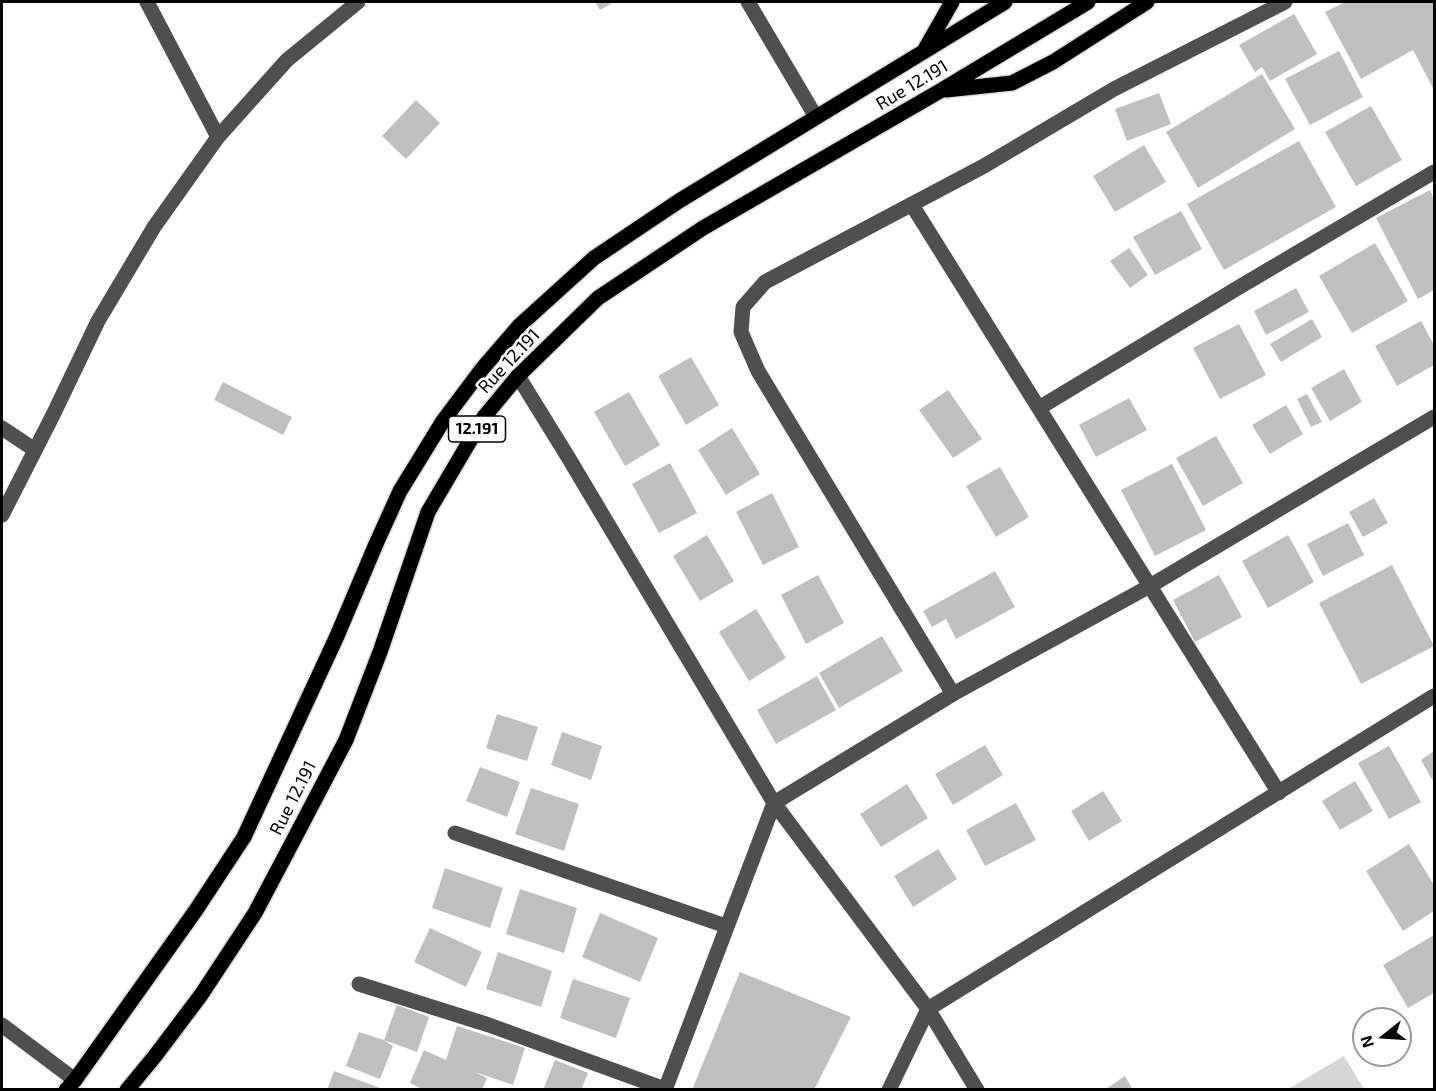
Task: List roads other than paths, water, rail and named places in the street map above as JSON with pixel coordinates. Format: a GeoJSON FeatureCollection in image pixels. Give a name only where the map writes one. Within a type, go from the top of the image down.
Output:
{"type":"FeatureCollection","features":[{"type":"Feature","properties":{"kind":"main road"},"geometry":{"type":"LineString","coordinates":[[922,53],[952,2]]}},
{"type":"Feature","properties":{"kind":"main road","name":"Rue 12.191"},"geometry":{"type":"LineString","coordinates":[[70,1085],[196,910],[244,837],[338,636],[375,544],[400,491],[443,421],[520,325],[594,258],[679,201],[1005,2]]}},
{"type":"Feature","properties":{"kind":"main road","name":"Rue 12.191"},"geometry":{"type":"LineString","coordinates":[[127,1089],[201,995],[266,893],[346,740],[380,652],[428,512],[484,417],[518,376],[598,298],[703,228],[940,91],[1088,2]]}},
{"type":"Feature","properties":{"kind":"main road"},"geometry":{"type":"LineString","coordinates":[[940,91],[1012,83],[1053,62],[1147,2]]}},
{"type":"Feature","properties":{"kind":"street"},"geometry":{"type":"LineString","coordinates":[[147,2],[218,137]]}},
{"type":"Feature","properties":{"kind":"street"},"geometry":{"type":"LineString","coordinates":[[2,515],[98,321],[154,227],[218,137],[287,60],[358,2]]}},
{"type":"Feature","properties":{"kind":"street"},"geometry":{"type":"LineString","coordinates":[[748,2],[816,117]]}},
{"type":"Feature","properties":{"kind":"street"},"geometry":{"type":"LineString","coordinates":[[953,694],[758,371],[741,332],[743,307],[765,282],[984,166],[1114,89],[1285,2]]}},
{"type":"Feature","properties":{"kind":"street"},"geometry":{"type":"LineString","coordinates":[[1039,408],[1434,172]]}},
{"type":"Feature","properties":{"kind":"street"},"geometry":{"type":"LineString","coordinates":[[912,205],[1279,793]]}},
{"type":"Feature","properties":{"kind":"street"},"geometry":{"type":"LineString","coordinates":[[518,376],[774,803],[928,1009],[977,1089]]}},
{"type":"Feature","properties":{"kind":"street"},"geometry":{"type":"LineString","coordinates":[[359,984],[489,1025],[665,1089],[774,803],[953,694],[1150,586],[1434,417]]}},
{"type":"Feature","properties":{"kind":"street"},"geometry":{"type":"LineString","coordinates":[[2,428],[35,450]]}},
{"type":"Feature","properties":{"kind":"street"},"geometry":{"type":"LineString","coordinates":[[889,1089],[928,1009],[1434,696]]}},
{"type":"Feature","properties":{"kind":"street"},"geometry":{"type":"LineString","coordinates":[[455,832],[726,926]]}},
{"type":"Feature","properties":{"kind":"street"},"geometry":{"type":"LineString","coordinates":[[2,1025],[70,1085]]}}]}
